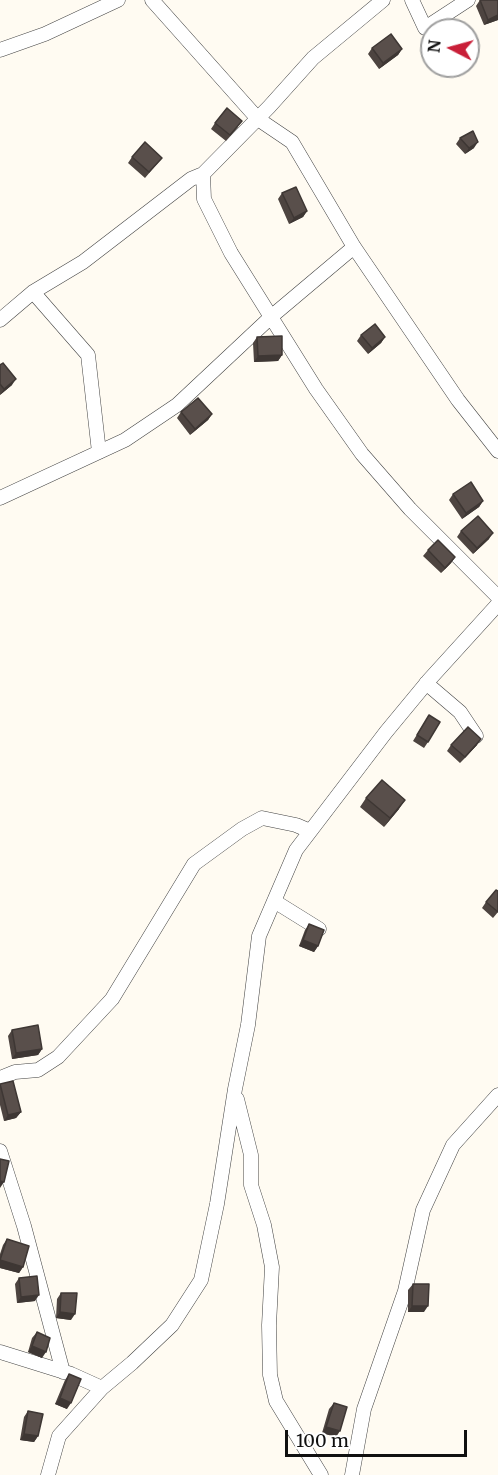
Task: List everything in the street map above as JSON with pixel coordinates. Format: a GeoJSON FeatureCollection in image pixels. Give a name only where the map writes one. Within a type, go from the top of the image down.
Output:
{"type":"FeatureCollection","features":[{"type":"Feature","properties":{"kind":"street"},"geometry":{"type":"LineString","coordinates":[[0,50],[45,34],[118,0]]}},
{"type":"Feature","properties":{"kind":"street"},"geometry":{"type":"LineString","coordinates":[[152,0],[258,119],[292,142],[354,247],[458,400],[498,451]]}},
{"type":"Feature","properties":{"kind":"street"},"geometry":{"type":"LineString","coordinates":[[0,320],[33,292],[83,262],[191,179],[203,174],[258,119],[313,58],[383,0]]}},
{"type":"Feature","properties":{"kind":"street"},"geometry":{"type":"LineString","coordinates":[[412,0],[426,28],[468,0]]}},
{"type":"Feature","properties":{"kind":"street"},"geometry":{"type":"LineString","coordinates":[[203,174],[204,199],[231,253],[316,388],[362,454],[410,509],[498,597]]}},
{"type":"Feature","properties":{"kind":"street"},"geometry":{"type":"LineString","coordinates":[[0,498],[125,440],[177,405],[272,316],[354,247]]}},
{"type":"Feature","properties":{"kind":"street"},"geometry":{"type":"LineString","coordinates":[[33,292],[88,355],[99,452]]}},
{"type":"Feature","properties":{"kind":"street"},"geometry":{"type":"LineString","coordinates":[[48,1475],[59,1436],[102,1388],[172,1325],[201,1280],[217,1204],[235,1089],[248,1025],[259,936],[296,850],[426,683],[498,604]]}},
{"type":"Feature","properties":{"kind":"street"},"geometry":{"type":"LineString","coordinates":[[426,683],[460,712],[476,736]]}},
{"type":"Feature","properties":{"kind":"street"},"geometry":{"type":"LineString","coordinates":[[0,1077],[15,1072],[38,1070],[58,1057],[112,999],[194,864],[242,829],[262,819],[296,825],[310,831]]}},
{"type":"Feature","properties":{"kind":"street"},"geometry":{"type":"LineString","coordinates":[[274,901],[319,929]]}},
{"type":"Feature","properties":{"kind":"street"},"geometry":{"type":"LineString","coordinates":[[235,1089],[251,1155],[251,1185],[264,1224],[272,1267],[269,1325],[270,1375],[276,1401],[321,1475]]}},
{"type":"Feature","properties":{"kind":"street"},"geometry":{"type":"LineString","coordinates":[[352,1475],[364,1409],[405,1291],[423,1210],[453,1145],[498,1095]]}},
{"type":"Feature","properties":{"kind":"street"},"geometry":{"type":"LineString","coordinates":[[0,1151],[24,1226],[63,1372]]}},
{"type":"Feature","properties":{"kind":"street"},"geometry":{"type":"LineString","coordinates":[[0,1352],[63,1372],[102,1388]]}},
{"type":"Feature","properties":{"kind":"building"},"geometry":{"type":"Polygon","coordinates":[[[480,0],[498,0],[498,15],[488,20],[480,0]]]}},
{"type":"Feature","properties":{"kind":"building"},"geometry":{"type":"Polygon","coordinates":[[[391,34],[402,49],[383,63],[372,48],[391,34]]]}},
{"type":"Feature","properties":{"kind":"building"},"geometry":{"type":"Polygon","coordinates":[[[227,108],[242,121],[230,135],[215,123],[227,108]]]}},
{"type":"Feature","properties":{"kind":"building"},"geometry":{"type":"Polygon","coordinates":[[[473,131],[478,142],[469,148],[460,138],[473,131]]]}},
{"type":"Feature","properties":{"kind":"building"},"geometry":{"type":"Polygon","coordinates":[[[145,142],[162,158],[149,172],[132,157],[145,142]]]}},
{"type":"Feature","properties":{"kind":"building"},"geometry":{"type":"Polygon","coordinates":[[[296,187],[307,211],[294,218],[282,193],[296,187]]]}},
{"type":"Feature","properties":{"kind":"building"},"geometry":{"type":"Polygon","coordinates":[[[375,324],[385,337],[372,348],[361,335],[375,324]]]}},
{"type":"Feature","properties":{"kind":"building"},"geometry":{"type":"Polygon","coordinates":[[[282,336],[282,355],[258,356],[257,337],[282,336]]]}},
{"type":"Feature","properties":{"kind":"building"},"geometry":{"type":"Polygon","coordinates":[[[3,363],[16,379],[4,389],[0,384],[0,365],[3,363]]]}},
{"type":"Feature","properties":{"kind":"building"},"geometry":{"type":"Polygon","coordinates":[[[198,398],[212,414],[195,429],[181,412],[198,398]]]}},
{"type":"Feature","properties":{"kind":"building"},"geometry":{"type":"Polygon","coordinates":[[[471,482],[483,501],[466,513],[453,494],[471,482]]]}},
{"type":"Feature","properties":{"kind":"building"},"geometry":{"type":"Polygon","coordinates":[[[478,516],[493,533],[477,548],[461,531],[478,516]]]}},
{"type":"Feature","properties":{"kind":"building"},"geometry":{"type":"Polygon","coordinates":[[[438,540],[455,557],[445,568],[428,550],[438,540]]]}},
{"type":"Feature","properties":{"kind":"building"},"geometry":{"type":"Polygon","coordinates":[[[429,715],[440,722],[428,742],[417,735],[429,715]]]}},
{"type":"Feature","properties":{"kind":"building"},"geometry":{"type":"Polygon","coordinates":[[[468,727],[481,739],[465,757],[451,745],[468,727]]]}},
{"type":"Feature","properties":{"kind":"building"},"geometry":{"type":"Polygon","coordinates":[[[382,780],[405,800],[390,818],[366,798],[382,780]]]}},
{"type":"Feature","properties":{"kind":"building"},"geometry":{"type":"Polygon","coordinates":[[[496,890],[498,891],[498,912],[486,902],[496,890]]]}},
{"type":"Feature","properties":{"kind":"building"},"geometry":{"type":"Polygon","coordinates":[[[309,924],[324,930],[318,946],[303,940],[309,924]]]}},
{"type":"Feature","properties":{"kind":"building"},"geometry":{"type":"Polygon","coordinates":[[[38,1025],[42,1049],[16,1053],[12,1030],[38,1025]]]}},
{"type":"Feature","properties":{"kind":"building"},"geometry":{"type":"Polygon","coordinates":[[[13,1081],[21,1112],[8,1115],[0,1084],[13,1081]]]}},
{"type":"Feature","properties":{"kind":"building"},"geometry":{"type":"Polygon","coordinates":[[[0,1159],[9,1161],[4,1182],[0,1181],[0,1159]]]}},
{"type":"Feature","properties":{"kind":"building"},"geometry":{"type":"Polygon","coordinates":[[[7,1239],[29,1246],[23,1267],[0,1260],[7,1239]]]}},
{"type":"Feature","properties":{"kind":"building"},"geometry":{"type":"Polygon","coordinates":[[[37,1276],[39,1295],[21,1297],[19,1278],[37,1276]]]}},
{"type":"Feature","properties":{"kind":"building"},"geometry":{"type":"Polygon","coordinates":[[[413,1284],[429,1284],[428,1306],[412,1306],[413,1284]]]}},
{"type":"Feature","properties":{"kind":"building"},"geometry":{"type":"Polygon","coordinates":[[[61,1293],[77,1293],[75,1314],[60,1312],[61,1293]]]}},
{"type":"Feature","properties":{"kind":"building"},"geometry":{"type":"Polygon","coordinates":[[[37,1332],[50,1338],[46,1352],[32,1346],[37,1332]]]}},
{"type":"Feature","properties":{"kind":"building"},"geometry":{"type":"Polygon","coordinates":[[[69,1374],[81,1379],[71,1403],[60,1398],[69,1374]]]}},
{"type":"Feature","properties":{"kind":"building"},"geometry":{"type":"Polygon","coordinates":[[[334,1403],[347,1407],[340,1431],[326,1427],[334,1403]]]}},
{"type":"Feature","properties":{"kind":"building"},"geometry":{"type":"Polygon","coordinates":[[[28,1411],[43,1414],[38,1436],[24,1434],[28,1411]]]}}]}
